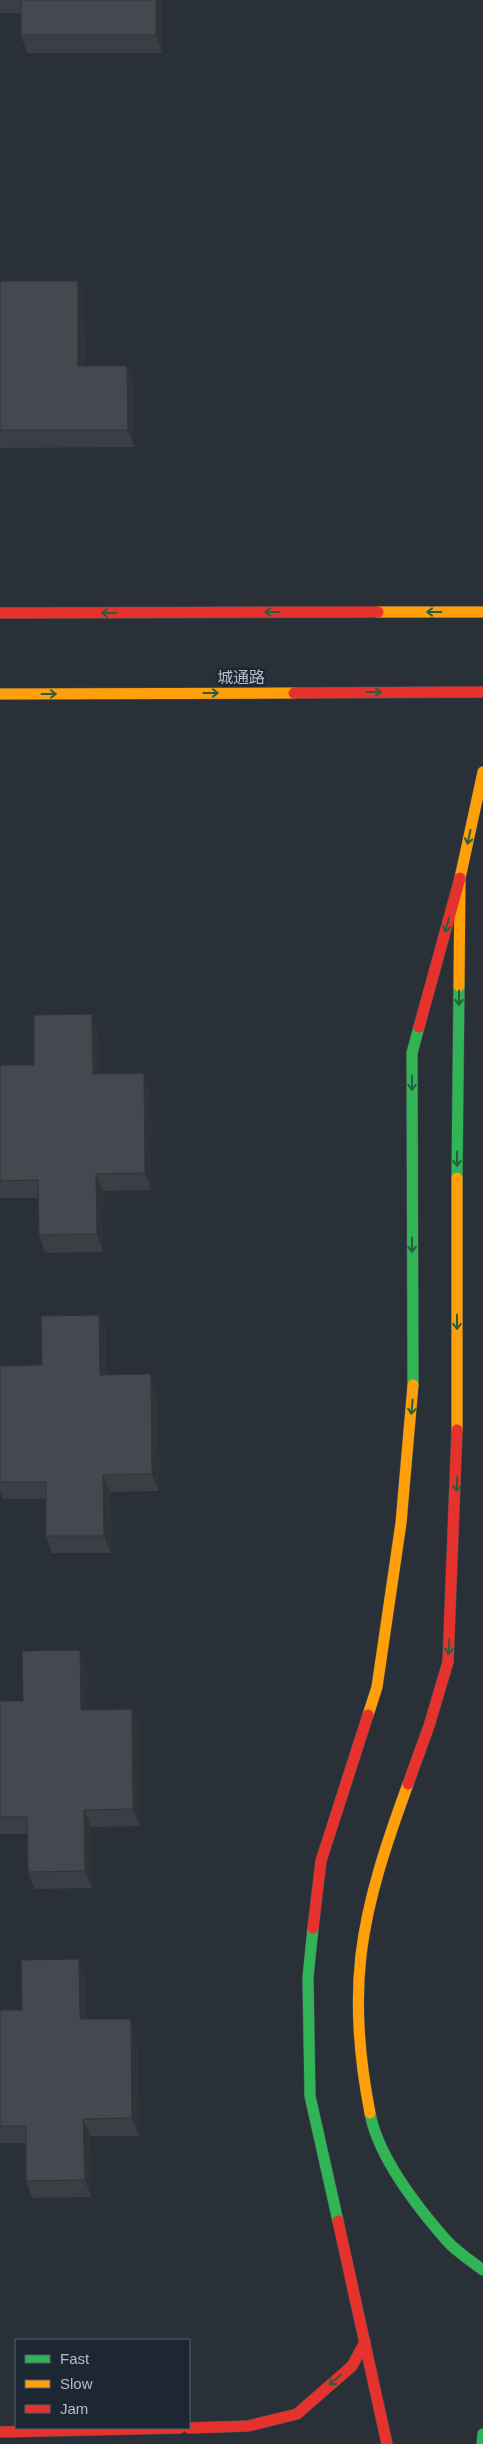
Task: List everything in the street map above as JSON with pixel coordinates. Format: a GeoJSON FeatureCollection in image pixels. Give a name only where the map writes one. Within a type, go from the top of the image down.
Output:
{"type":"FeatureCollection","features":[{"type":"Feature","properties":{"kind":"main road"},"geometry":{"type":"LineString","coordinates":[[0,613],[483,612]]}},
{"type":"Feature","properties":{"kind":"main road","name":"城通路"},"geometry":{"type":"LineString","coordinates":[[0,694],[483,692]]}},
{"type":"Feature","properties":{"kind":"main road"},"geometry":{"type":"LineString","coordinates":[[387,2444],[379,2400],[310,2096],[308,1977],[321,1861],[377,1687],[401,1522],[412,1397],[412,1053],[460,878],[483,772]]}},
{"type":"Feature","properties":{"kind":"main road"},"geometry":{"type":"LineString","coordinates":[[460,878],[457,1110],[457,1474],[448,1662],[429,1726],[381,1860],[361,1955],[359,2012],[363,2076],[372,2123],[392,2169],[448,2242],[483,2270]]}},
{"type":"Feature","properties":{"kind":"main road"},"geometry":{"type":"LineString","coordinates":[[190,2428],[248,2426],[296,2414],[352,2366],[365,2342]]}},
{"type":"Feature","properties":{"kind":"main road"},"geometry":{"type":"LineString","coordinates":[[0,2432],[135,2429]]}},
{"type":"Feature","properties":{"kind":"main road"},"geometry":{"type":"LineString","coordinates":[[482,2444],[483,2434]]}},
{"type":"Feature","properties":{"kind":"building"},"geometry":{"type":"Polygon","coordinates":[[[21,0],[156,0],[156,35],[21,35],[21,0]]]}},
{"type":"Feature","properties":{"kind":"building"},"geometry":{"type":"Polygon","coordinates":[[[0,281],[78,281],[78,366],[127,366],[128,430],[0,430],[0,281]]]}},
{"type":"Feature","properties":{"kind":"building"},"geometry":{"type":"Polygon","coordinates":[[[92,1014],[93,1074],[144,1073],[145,1173],[96,1174],[97,1234],[39,1235],[38,1180],[0,1181],[0,1065],[34,1065],[34,1015],[92,1014]]]}},
{"type":"Feature","properties":{"kind":"building"},"geometry":{"type":"Polygon","coordinates":[[[99,1315],[100,1375],[151,1374],[152,1474],[103,1475],[104,1536],[46,1536],[46,1482],[0,1482],[0,1366],[42,1365],[41,1316],[99,1315]]]}},
{"type":"Feature","properties":{"kind":"building"},"geometry":{"type":"Polygon","coordinates":[[[80,1650],[81,1710],[132,1709],[133,1809],[84,1810],[85,1871],[28,1872],[27,1817],[0,1817],[0,1701],[23,1701],[22,1651],[80,1650]]]}},
{"type":"Feature","properties":{"kind":"building"},"geometry":{"type":"Polygon","coordinates":[[[79,1959],[80,2019],[131,2019],[132,2118],[83,2119],[85,2180],[26,2181],[26,2126],[0,2126],[0,2010],[22,2010],[21,1960],[79,1959]]]}},
{"type":"Feature","properties":{"kind":"traffic: fast"},"geometry":{"type":"LineString","coordinates":[[457,1178],[459,986]]}},
{"type":"Feature","properties":{"kind":"traffic: fast"},"geometry":{"type":"LineString","coordinates":[[413,1385],[412,1053],[419,1027]]}},
{"type":"Feature","properties":{"kind":"traffic: fast"},"geometry":{"type":"LineString","coordinates":[[313,1928],[308,1977],[310,2096],[338,2221]]}},
{"type":"Feature","properties":{"kind":"traffic: fast"},"geometry":{"type":"LineString","coordinates":[[370,2113],[381,2147],[412,2198],[451,2245],[483,2270]]}},
{"type":"Feature","properties":{"kind":"traffic: fast"},"geometry":{"type":"LineString","coordinates":[[482,2444],[483,2434]]}},
{"type":"Feature","properties":{"kind":"traffic: slow"},"geometry":{"type":"LineString","coordinates":[[378,612],[483,612]]}},
{"type":"Feature","properties":{"kind":"traffic: slow"},"geometry":{"type":"LineString","coordinates":[[0,694],[294,693]]}},
{"type":"Feature","properties":{"kind":"traffic: slow"},"geometry":{"type":"LineString","coordinates":[[459,986],[460,878],[483,772]]}},
{"type":"Feature","properties":{"kind":"traffic: slow"},"geometry":{"type":"LineString","coordinates":[[457,1178],[457,1430]]}},
{"type":"Feature","properties":{"kind":"traffic: slow"},"geometry":{"type":"LineString","coordinates":[[368,1715],[377,1687],[401,1523],[413,1385]]}},
{"type":"Feature","properties":{"kind":"traffic: slow"},"geometry":{"type":"LineString","coordinates":[[370,2113],[360,2034],[358,1994],[361,1955],[368,1911],[374,1889],[386,1847],[408,1784]]}},
{"type":"Feature","properties":{"kind":"traffic: jam"},"geometry":{"type":"LineString","coordinates":[[0,613],[378,612]]}},
{"type":"Feature","properties":{"kind":"traffic: jam"},"geometry":{"type":"LineString","coordinates":[[294,693],[483,692]]}},
{"type":"Feature","properties":{"kind":"traffic: jam"},"geometry":{"type":"LineString","coordinates":[[419,1027],[460,878]]}},
{"type":"Feature","properties":{"kind":"traffic: jam"},"geometry":{"type":"LineString","coordinates":[[408,1784],[429,1726],[448,1662],[457,1430]]}},
{"type":"Feature","properties":{"kind":"traffic: jam"},"geometry":{"type":"LineString","coordinates":[[313,1928],[321,1861],[368,1715]]}},
{"type":"Feature","properties":{"kind":"traffic: jam"},"geometry":{"type":"LineString","coordinates":[[338,2221],[387,2444]]}},
{"type":"Feature","properties":{"kind":"traffic: jam"},"geometry":{"type":"LineString","coordinates":[[190,2428],[248,2426],[297,2414],[352,2366],[365,2342]]}},
{"type":"Feature","properties":{"kind":"traffic: jam"},"geometry":{"type":"LineString","coordinates":[[0,2432],[135,2429]]}}]}
